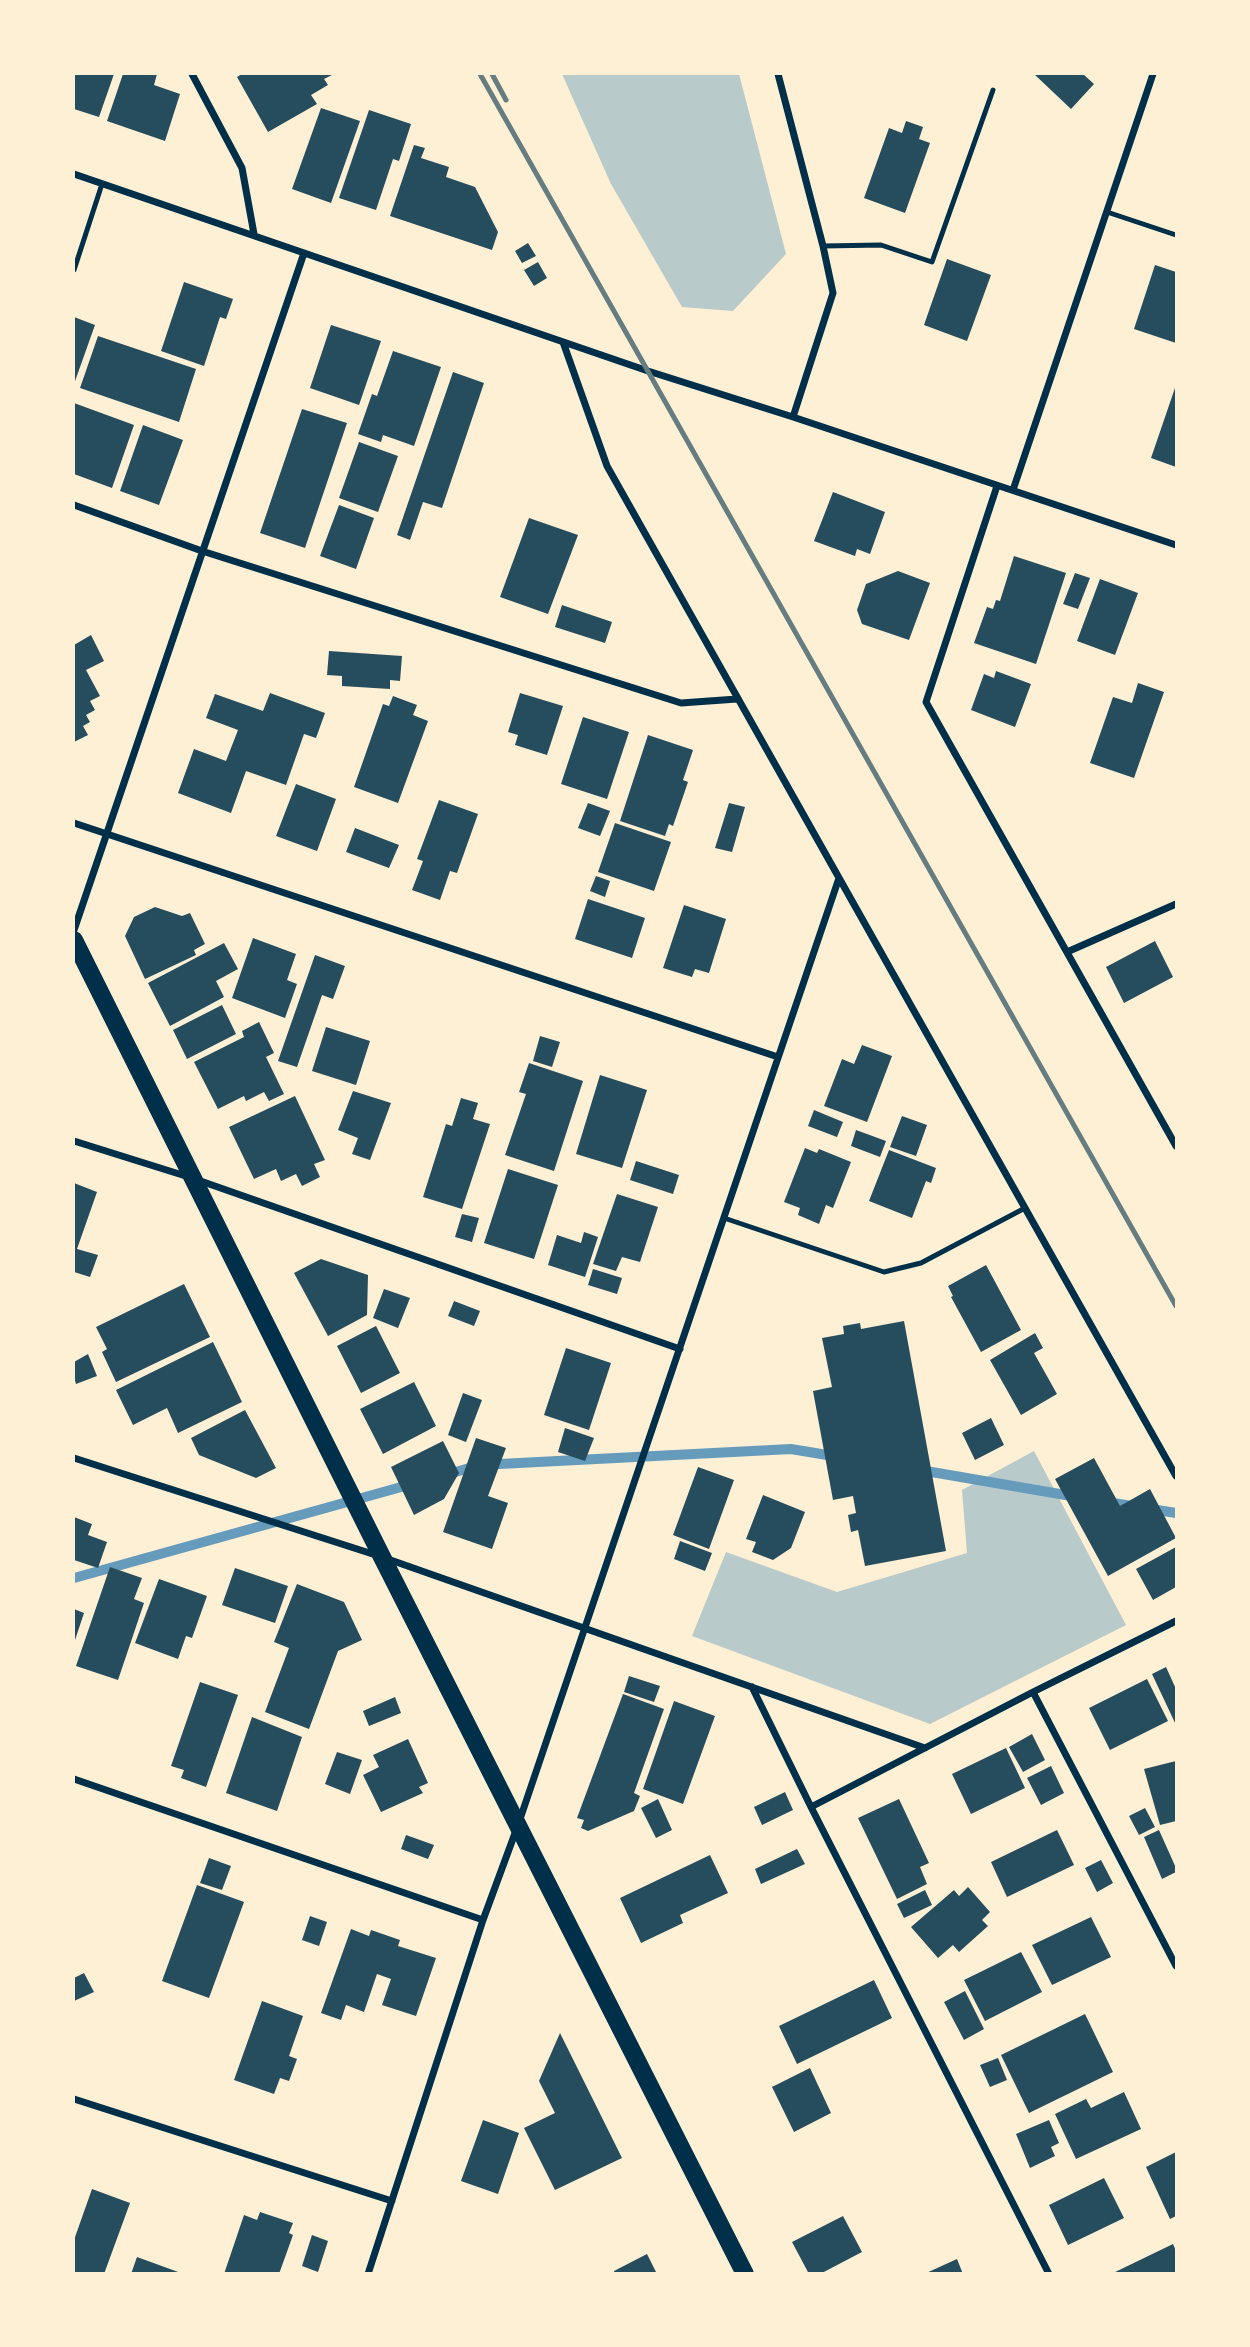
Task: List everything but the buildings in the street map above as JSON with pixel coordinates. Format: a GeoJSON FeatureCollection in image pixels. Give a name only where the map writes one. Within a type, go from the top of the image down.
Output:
{"type":"FeatureCollection","features":[{"type":"Feature","properties":{"kind":"main road"},"geometry":{"type":"LineString","coordinates":[[74,940],[382,1557],[745,2273]]}},
{"type":"Feature","properties":{"kind":"street"},"geometry":{"type":"LineString","coordinates":[[192,74],[242,168],[254,234]]}},
{"type":"Feature","properties":{"kind":"street"},"geometry":{"type":"LineString","coordinates":[[778,74],[833,293],[793,417]]}},
{"type":"Feature","properties":{"kind":"street"},"geometry":{"type":"LineString","coordinates":[[1013,490],[1153,74]]}},
{"type":"Feature","properties":{"kind":"street"},"geometry":{"type":"LineString","coordinates":[[74,174],[563,342],[1177,545]]}},
{"type":"Feature","properties":{"kind":"street"},"geometry":{"type":"LineString","coordinates":[[74,930],[304,253]]}},
{"type":"Feature","properties":{"kind":"street"},"geometry":{"type":"LineString","coordinates":[[563,342],[607,466],[1177,1476]]}},
{"type":"Feature","properties":{"kind":"street"},"geometry":{"type":"LineString","coordinates":[[997,486],[926,702],[1177,1146]]}},
{"type":"Feature","properties":{"kind":"street"},"geometry":{"type":"LineString","coordinates":[[74,505],[202,551],[681,703],[737,699]]}},
{"type":"Feature","properties":{"kind":"street"},"geometry":{"type":"LineString","coordinates":[[74,823],[778,1057]]}},
{"type":"Feature","properties":{"kind":"street"},"geometry":{"type":"LineString","coordinates":[[368,2273],[483,1920],[518,1825],[839,878]]}},
{"type":"Feature","properties":{"kind":"street"},"geometry":{"type":"LineString","coordinates":[[1067,952],[1177,904]]}},
{"type":"Feature","properties":{"kind":"street"},"geometry":{"type":"LineString","coordinates":[[74,1141],[192,1178],[680,1349]]}},
{"type":"Feature","properties":{"kind":"street"},"geometry":{"type":"LineString","coordinates":[[74,1458],[382,1557],[925,1748]]}},
{"type":"Feature","properties":{"kind":"street"},"geometry":{"type":"LineString","coordinates":[[811,1807],[1177,1621]]}},
{"type":"Feature","properties":{"kind":"street"},"geometry":{"type":"LineString","coordinates":[[752,1687],[1049,2273]]}},
{"type":"Feature","properties":{"kind":"street"},"geometry":{"type":"LineString","coordinates":[[1033,1692],[1177,1966]]}},
{"type":"Feature","properties":{"kind":"street"},"geometry":{"type":"LineString","coordinates":[[74,1779],[483,1920]]}},
{"type":"Feature","properties":{"kind":"street"},"geometry":{"type":"LineString","coordinates":[[74,2099],[392,2201]]}},
{"type":"Feature","properties":{"kind":"lane"},"geometry":{"type":"LineString","coordinates":[[823,246],[881,245],[932,262],[993,90]]}},
{"type":"Feature","properties":{"kind":"lane"},"geometry":{"type":"LineString","coordinates":[[74,270],[103,184]]}},
{"type":"Feature","properties":{"kind":"lane"},"geometry":{"type":"LineString","coordinates":[[1107,212],[1177,235]]}},
{"type":"Feature","properties":{"kind":"lane"},"geometry":{"type":"LineString","coordinates":[[724,1218],[884,1272],[921,1263],[1025,1208]]}},
{"type":"Feature","properties":{"kind":"shaded area"},"geometry":{"type":"Polygon","coordinates":[[[562,74],[739,74],[786,254],[733,311],[682,307],[611,184],[562,74]]]}},
{"type":"Feature","properties":{"kind":"shaded area"},"geometry":{"type":"Polygon","coordinates":[[[1034,1451],[1126,1625],[930,1724],[692,1636],[726,1552],[837,1592],[967,1553],[962,1490],[1034,1451]]]}},
{"type":"Feature","properties":{"kind":"waterway"},"geometry":{"type":"LineString","coordinates":[[445,1475],[480,1465],[791,1449],[839,1457]]}},
{"type":"Feature","properties":{"kind":"waterway"},"geometry":{"type":"LineString","coordinates":[[920,1470],[1077,1497]]}},
{"type":"Feature","properties":{"kind":"waterway"},"geometry":{"type":"LineString","coordinates":[[74,1578],[412,1484]]}},
{"type":"Feature","properties":{"kind":"waterway"},"geometry":{"type":"LineString","coordinates":[[1107,1502],[1176,1513]]}},
{"type":"Feature","properties":{"kind":"railway"},"geometry":{"type":"LineString","coordinates":[[480,74],[1176,1306]]}},
{"type":"Feature","properties":{"kind":"railway"},"geometry":{"type":"LineString","coordinates":[[492,74],[506,100]]}}]}
